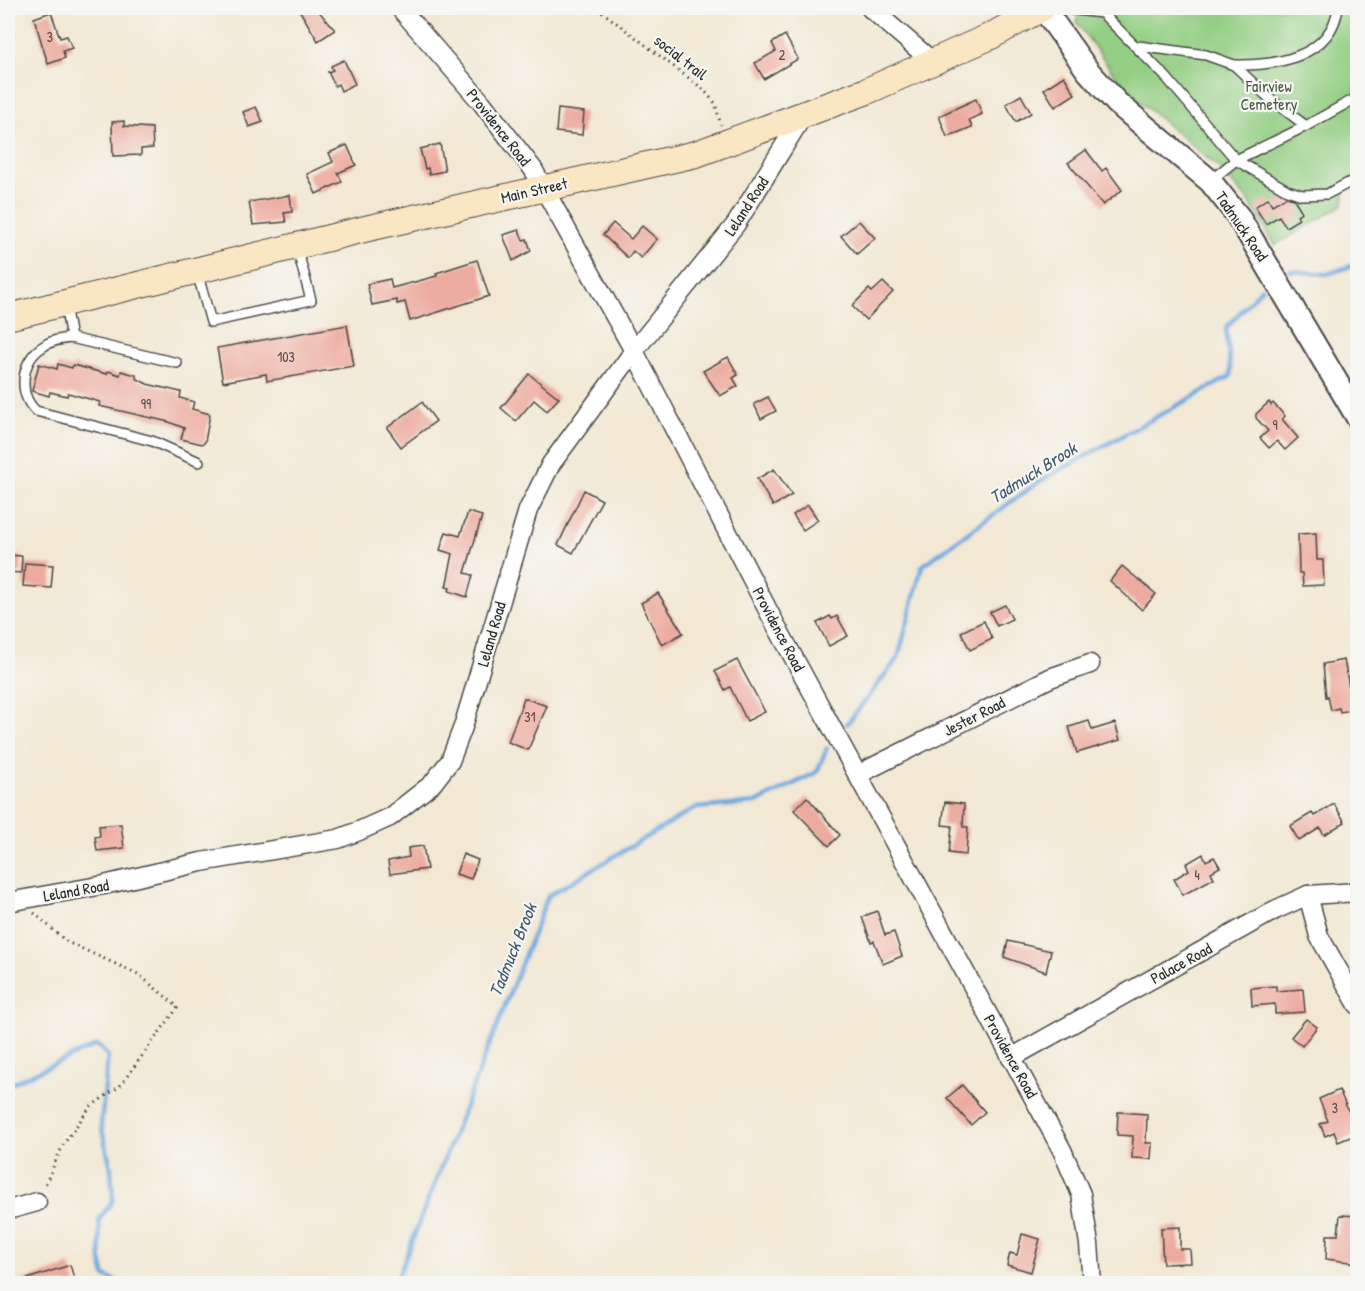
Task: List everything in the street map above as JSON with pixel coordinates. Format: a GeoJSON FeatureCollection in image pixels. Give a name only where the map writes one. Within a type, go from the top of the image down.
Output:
{"type":"FeatureCollection","features":[{"type":"Feature","properties":{"kind":"main road","name":"Main Street"},"geometry":{"type":"LineString","coordinates":[[8,317],[542,188],[696,154],[802,117],[933,62],[991,36],[1042,8]]}},
{"type":"Feature","properties":{"kind":"street","name":"Providence Road"},"geometry":{"type":"LineString","coordinates":[[400,8],[482,103],[533,169],[634,351],[772,618],[1062,1150],[1081,1194],[1089,1244],[1092,1284]]}},
{"type":"Feature","properties":{"kind":"street"},"geometry":{"type":"LineString","coordinates":[[870,8],[933,62]]}},
{"type":"Feature","properties":{"kind":"street","name":"Tadmuck Road"},"geometry":{"type":"LineString","coordinates":[[1042,8],[1088,70],[1117,103],[1210,181],[1238,216],[1358,418]]}},
{"type":"Feature","properties":{"kind":"street","name":"Leland Road"},"geometry":{"type":"LineString","coordinates":[[14,901],[104,885],[201,862],[338,839],[390,817],[432,784],[450,760],[463,727],[528,510],[551,464],[634,351],[736,224],[802,117]]}},
{"type":"Feature","properties":{"kind":"street","name":"Jester Road"},"geometry":{"type":"LineString","coordinates":[[859,774],[1050,678],[1090,664]]}},
{"type":"Feature","properties":{"kind":"street","name":"Palace Road"},"geometry":{"type":"LineString","coordinates":[[1011,1058],[1275,910],[1308,895],[1358,892]]}},
{"type":"Feature","properties":{"kind":"street"},"geometry":{"type":"LineString","coordinates":[[1308,895],[1319,936],[1358,1005]]}},
{"type":"Feature","properties":{"kind":"street"},"geometry":{"type":"LineString","coordinates":[[8,1210],[37,1202]]}},
{"type":"Feature","properties":{"kind":"lane"},"geometry":{"type":"LineString","coordinates":[[1059,8],[1106,10],[1236,160],[1287,190],[1302,195],[1326,194],[1358,178]]}},
{"type":"Feature","properties":{"kind":"lane"},"geometry":{"type":"LineString","coordinates":[[1138,46],[1206,55],[1234,65],[1262,66],[1299,57],[1315,48],[1328,32],[1338,8]]}},
{"type":"Feature","properties":{"kind":"lane"},"geometry":{"type":"LineString","coordinates":[[1355,8],[1358,13]]}},
{"type":"Feature","properties":{"kind":"lane"},"geometry":{"type":"LineString","coordinates":[[1234,65],[1269,98],[1306,126]]}},
{"type":"Feature","properties":{"kind":"lane"},"geometry":{"type":"LineString","coordinates":[[1210,181],[1236,160],[1306,126],[1358,97]]}},
{"type":"Feature","properties":{"kind":"lane"},"geometry":{"type":"LineString","coordinates":[[197,272],[211,322],[311,300],[297,247]]}},
{"type":"Feature","properties":{"kind":"lane"},"geometry":{"type":"LineString","coordinates":[[65,303],[71,338]]}},
{"type":"Feature","properties":{"kind":"lane"},"geometry":{"type":"LineString","coordinates":[[177,363],[71,338],[42,346],[30,357],[25,373],[24,392],[28,403],[36,411],[152,441],[199,462]]}},
{"type":"Feature","properties":{"kind":"path","name":"social trail"},"geometry":{"type":"LineString","coordinates":[[597,8],[703,89],[714,103],[726,144]]}},
{"type":"Feature","properties":{"kind":"path"},"geometry":{"type":"LineString","coordinates":[[14,901],[67,942],[138,974],[178,1007],[120,1086],[90,1107],[63,1145],[37,1202]]}},
{"type":"Feature","properties":{"kind":"green space","name":"Fairview Cemetery"},"geometry":{"type":"Polygon","coordinates":[[[1078,8],[1357,8],[1357,180],[1345,187],[1343,205],[1275,245],[1251,204],[1220,169],[1125,89],[1077,23],[1078,8]]]}},
{"type":"Feature","properties":{"kind":"building"},"geometry":{"type":"Polygon","coordinates":[[[298,8],[316,8],[335,30],[318,41],[298,8]]]}},
{"type":"Feature","properties":{"kind":"building"},"geometry":{"type":"Polygon","coordinates":[[[51,12],[60,38],[67,36],[72,48],[63,51],[65,58],[48,64],[34,18],[51,12]]]}},
{"type":"Feature","properties":{"kind":"building"},"geometry":{"type":"Polygon","coordinates":[[[785,35],[798,59],[764,79],[755,63],[776,51],[772,43],[785,35]]]}},
{"type":"Feature","properties":{"kind":"building"},"geometry":{"type":"Polygon","coordinates":[[[344,60],[355,84],[341,91],[338,84],[335,86],[328,72],[333,70],[331,66],[344,60]]]}},
{"type":"Feature","properties":{"kind":"building"},"geometry":{"type":"Polygon","coordinates":[[[1064,76],[1075,94],[1055,107],[1044,89],[1064,76]]]}},
{"type":"Feature","properties":{"kind":"building"},"geometry":{"type":"Polygon","coordinates":[[[1021,95],[1031,113],[1016,122],[1006,104],[1021,95]]]}},
{"type":"Feature","properties":{"kind":"building"},"geometry":{"type":"Polygon","coordinates":[[[976,99],[982,114],[969,120],[972,127],[947,137],[939,116],[976,99]]]}},
{"type":"Feature","properties":{"kind":"building"},"geometry":{"type":"Polygon","coordinates":[[[256,107],[263,122],[249,127],[243,112],[256,107]]]}},
{"type":"Feature","properties":{"kind":"building"},"geometry":{"type":"Polygon","coordinates":[[[558,109],[584,112],[582,135],[556,132],[558,109]]]}},
{"type":"Feature","properties":{"kind":"building"},"geometry":{"type":"Polygon","coordinates":[[[124,121],[124,126],[152,128],[153,148],[141,149],[141,155],[113,156],[112,122],[124,121]]]}},
{"type":"Feature","properties":{"kind":"building"},"geometry":{"type":"Polygon","coordinates":[[[440,144],[445,171],[429,174],[428,168],[425,169],[420,149],[440,144]]]}},
{"type":"Feature","properties":{"kind":"building"},"geometry":{"type":"Polygon","coordinates":[[[347,145],[356,165],[338,173],[342,182],[316,194],[307,174],[333,162],[329,153],[347,145]]]}},
{"type":"Feature","properties":{"kind":"building"},"geometry":{"type":"Polygon","coordinates":[[[1086,150],[1102,171],[1106,168],[1122,190],[1103,205],[1068,163],[1086,150]]]}},
{"type":"Feature","properties":{"kind":"building"},"geometry":{"type":"Polygon","coordinates":[[[290,195],[292,212],[284,213],[286,222],[253,225],[249,202],[290,195]]]}},
{"type":"Feature","properties":{"kind":"building"},"geometry":{"type":"Polygon","coordinates":[[[1286,197],[1294,199],[1302,212],[1297,215],[1299,219],[1286,227],[1279,216],[1266,224],[1255,207],[1268,198],[1272,205],[1286,197]]]}},
{"type":"Feature","properties":{"kind":"building"},"geometry":{"type":"Polygon","coordinates":[[[859,221],[875,238],[857,254],[841,236],[859,221]]]}},
{"type":"Feature","properties":{"kind":"building"},"geometry":{"type":"Polygon","coordinates":[[[613,223],[631,239],[642,226],[657,239],[641,258],[633,251],[628,258],[603,235],[613,223]]]}},
{"type":"Feature","properties":{"kind":"building"},"geometry":{"type":"Polygon","coordinates":[[[519,230],[523,240],[527,239],[531,251],[513,261],[503,235],[519,230]]]}},
{"type":"Feature","properties":{"kind":"building"},"geometry":{"type":"Polygon","coordinates":[[[477,260],[489,296],[410,321],[405,302],[397,304],[397,300],[372,305],[367,284],[390,279],[392,288],[437,276],[436,273],[477,260]]]}},
{"type":"Feature","properties":{"kind":"building"},"geometry":{"type":"Polygon","coordinates":[[[883,282],[893,292],[866,320],[852,306],[869,289],[872,292],[883,282]]]}},
{"type":"Feature","properties":{"kind":"building"},"geometry":{"type":"Polygon","coordinates":[[[347,325],[354,366],[267,381],[266,374],[223,382],[217,348],[347,325]]]}},
{"type":"Feature","properties":{"kind":"building"},"geometry":{"type":"Polygon","coordinates":[[[728,357],[738,375],[733,378],[738,386],[720,396],[703,371],[728,357]]]}},
{"type":"Feature","properties":{"kind":"building"},"geometry":{"type":"Polygon","coordinates":[[[39,364],[57,369],[58,364],[72,368],[73,365],[107,374],[108,371],[120,375],[121,371],[136,375],[136,378],[147,384],[181,392],[180,398],[194,402],[192,409],[210,414],[205,442],[202,444],[181,439],[184,428],[169,422],[99,406],[100,402],[68,393],[67,396],[50,392],[49,396],[32,391],[39,364]]]}},
{"type":"Feature","properties":{"kind":"building"},"geometry":{"type":"Polygon","coordinates":[[[529,374],[559,398],[547,411],[534,400],[516,421],[501,408],[529,374]]]}},
{"type":"Feature","properties":{"kind":"building"},"geometry":{"type":"Polygon","coordinates":[[[768,397],[776,411],[761,419],[754,404],[768,397]]]}},
{"type":"Feature","properties":{"kind":"building"},"geometry":{"type":"Polygon","coordinates":[[[422,402],[436,421],[401,447],[387,428],[422,402]]]}},
{"type":"Feature","properties":{"kind":"building"},"geometry":{"type":"Polygon","coordinates":[[[1269,402],[1271,405],[1273,403],[1285,416],[1282,419],[1298,438],[1285,450],[1277,441],[1269,448],[1260,438],[1268,431],[1256,418],[1256,414],[1269,402]]]}},
{"type":"Feature","properties":{"kind":"building"},"geometry":{"type":"Polygon","coordinates":[[[774,469],[792,495],[773,506],[757,479],[774,469]]]}},
{"type":"Feature","properties":{"kind":"building"},"geometry":{"type":"Polygon","coordinates":[[[584,490],[602,500],[573,553],[558,545],[584,490]]]}},
{"type":"Feature","properties":{"kind":"building"},"geometry":{"type":"Polygon","coordinates":[[[808,505],[818,520],[803,530],[793,515],[808,505]]]}},
{"type":"Feature","properties":{"kind":"building"},"geometry":{"type":"Polygon","coordinates":[[[468,512],[482,516],[465,573],[473,575],[467,597],[449,591],[450,588],[446,587],[453,554],[440,550],[446,532],[460,536],[468,512]]]}},
{"type":"Feature","properties":{"kind":"building"},"geometry":{"type":"Polygon","coordinates":[[[1316,533],[1317,560],[1323,560],[1324,585],[1303,586],[1302,573],[1299,573],[1298,534],[1316,533]]]}},
{"type":"Feature","properties":{"kind":"building"},"geometry":{"type":"Polygon","coordinates":[[[8,555],[22,556],[21,573],[8,572],[8,555]]]}},
{"type":"Feature","properties":{"kind":"building"},"geometry":{"type":"Polygon","coordinates":[[[25,563],[53,565],[51,588],[23,586],[25,563]]]}},
{"type":"Feature","properties":{"kind":"building"},"geometry":{"type":"Polygon","coordinates":[[[1122,566],[1156,594],[1142,610],[1110,581],[1122,566]]]}},
{"type":"Feature","properties":{"kind":"building"},"geometry":{"type":"Polygon","coordinates":[[[658,593],[683,633],[662,645],[641,603],[658,593]]]}},
{"type":"Feature","properties":{"kind":"building"},"geometry":{"type":"Polygon","coordinates":[[[1005,605],[1012,619],[997,626],[990,612],[1005,605]]]}},
{"type":"Feature","properties":{"kind":"building"},"geometry":{"type":"Polygon","coordinates":[[[830,616],[832,619],[837,616],[848,636],[829,646],[817,623],[830,616]]]}},
{"type":"Feature","properties":{"kind":"building"},"geometry":{"type":"Polygon","coordinates":[[[984,621],[992,639],[970,650],[961,632],[984,621]]]}},
{"type":"Feature","properties":{"kind":"building"},"geometry":{"type":"Polygon","coordinates":[[[737,660],[765,712],[747,721],[730,687],[725,690],[715,671],[737,660]]]}},
{"type":"Feature","properties":{"kind":"building"},"geometry":{"type":"Polygon","coordinates":[[[1344,660],[1350,692],[1355,691],[1358,709],[1340,712],[1339,708],[1331,710],[1328,696],[1326,697],[1323,664],[1344,660]]]}},
{"type":"Feature","properties":{"kind":"building"},"geometry":{"type":"Polygon","coordinates":[[[524,698],[547,706],[528,750],[508,742],[524,698]]]}},
{"type":"Feature","properties":{"kind":"building"},"geometry":{"type":"Polygon","coordinates":[[[1089,721],[1092,730],[1115,723],[1120,740],[1077,753],[1069,727],[1089,721]]]}},
{"type":"Feature","properties":{"kind":"building"},"geometry":{"type":"Polygon","coordinates":[[[807,797],[840,835],[829,846],[794,810],[807,797]]]}},
{"type":"Feature","properties":{"kind":"building"},"geometry":{"type":"Polygon","coordinates":[[[945,802],[964,804],[963,827],[968,827],[966,855],[949,853],[952,826],[942,825],[945,802]]]}},
{"type":"Feature","properties":{"kind":"building"},"geometry":{"type":"Polygon","coordinates":[[[1334,804],[1345,822],[1324,835],[1320,828],[1299,841],[1290,826],[1334,804]]]}},
{"type":"Feature","properties":{"kind":"building"},"geometry":{"type":"Polygon","coordinates":[[[121,824],[124,848],[97,851],[95,837],[100,836],[99,826],[121,824]]]}},
{"type":"Feature","properties":{"kind":"building"},"geometry":{"type":"Polygon","coordinates":[[[423,846],[427,869],[390,874],[388,861],[409,857],[408,848],[423,846]]]}},
{"type":"Feature","properties":{"kind":"building"},"geometry":{"type":"Polygon","coordinates":[[[463,854],[478,860],[471,879],[456,874],[463,854]]]}},
{"type":"Feature","properties":{"kind":"building"},"geometry":{"type":"Polygon","coordinates":[[[1203,854],[1206,861],[1214,857],[1220,867],[1211,872],[1214,878],[1183,895],[1174,879],[1189,870],[1186,864],[1203,854]]]}},
{"type":"Feature","properties":{"kind":"building"},"geometry":{"type":"Polygon","coordinates":[[[877,911],[885,935],[894,932],[902,956],[883,964],[874,941],[871,942],[862,917],[877,911]]]}},
{"type":"Feature","properties":{"kind":"building"},"geometry":{"type":"Polygon","coordinates":[[[1008,941],[1051,951],[1046,972],[1004,957],[1008,941]]]}},
{"type":"Feature","properties":{"kind":"building"},"geometry":{"type":"Polygon","coordinates":[[[1276,986],[1276,991],[1303,989],[1305,1012],[1275,1014],[1275,1004],[1252,1006],[1251,988],[1276,986]]]}},
{"type":"Feature","properties":{"kind":"building"},"geometry":{"type":"Polygon","coordinates":[[[1306,1019],[1317,1027],[1302,1046],[1291,1037],[1306,1019]]]}},
{"type":"Feature","properties":{"kind":"building"},"geometry":{"type":"Polygon","coordinates":[[[962,1085],[985,1112],[971,1125],[947,1098],[962,1085]]]}},
{"type":"Feature","properties":{"kind":"building"},"geometry":{"type":"Polygon","coordinates":[[[1339,1090],[1352,1119],[1358,1116],[1358,1134],[1338,1142],[1334,1132],[1325,1136],[1320,1124],[1328,1121],[1319,1099],[1339,1090]]]}},
{"type":"Feature","properties":{"kind":"building"},"geometry":{"type":"Polygon","coordinates":[[[1118,1112],[1147,1114],[1146,1143],[1152,1143],[1151,1159],[1132,1158],[1133,1136],[1117,1135],[1118,1112]]]}},
{"type":"Feature","properties":{"kind":"building"},"geometry":{"type":"Polygon","coordinates":[[[1340,1215],[1358,1216],[1357,1263],[1326,1259],[1327,1235],[1338,1235],[1340,1215]]]}},
{"type":"Feature","properties":{"kind":"building"},"geometry":{"type":"Polygon","coordinates":[[[1180,1227],[1180,1249],[1190,1249],[1191,1263],[1163,1264],[1161,1228],[1180,1227]]]}},
{"type":"Feature","properties":{"kind":"building"},"geometry":{"type":"Polygon","coordinates":[[[1022,1234],[1040,1239],[1031,1272],[1007,1265],[1010,1253],[1017,1255],[1022,1234]]]}},
{"type":"Feature","properties":{"kind":"building"},"geometry":{"type":"Polygon","coordinates":[[[70,1265],[76,1284],[22,1284],[21,1281],[70,1265]]]}},
{"type":"Feature","properties":{"kind":"waterway","name":"Tadmuck Brook"},"geometry":{"type":"LineString","coordinates":[[1290,271],[1327,274],[1358,264]]}},
{"type":"Feature","properties":{"kind":"waterway","name":"Tadmuck Brook"},"geometry":{"type":"LineString","coordinates":[[847,724],[898,658],[922,566],[1040,481],[1231,376],[1226,328],[1262,288]]}},
{"type":"Feature","properties":{"kind":"waterway","name":"Tadmuck Brook"},"geometry":{"type":"LineString","coordinates":[[395,1284],[548,896],[695,808],[756,803],[817,772],[827,748]]}},
{"type":"Feature","properties":{"kind":"waterway"},"geometry":{"type":"LineString","coordinates":[[8,1085],[97,1045],[108,1056],[101,1125],[111,1168],[113,1200],[99,1220],[101,1261],[105,1276],[124,1284]]}}]}
